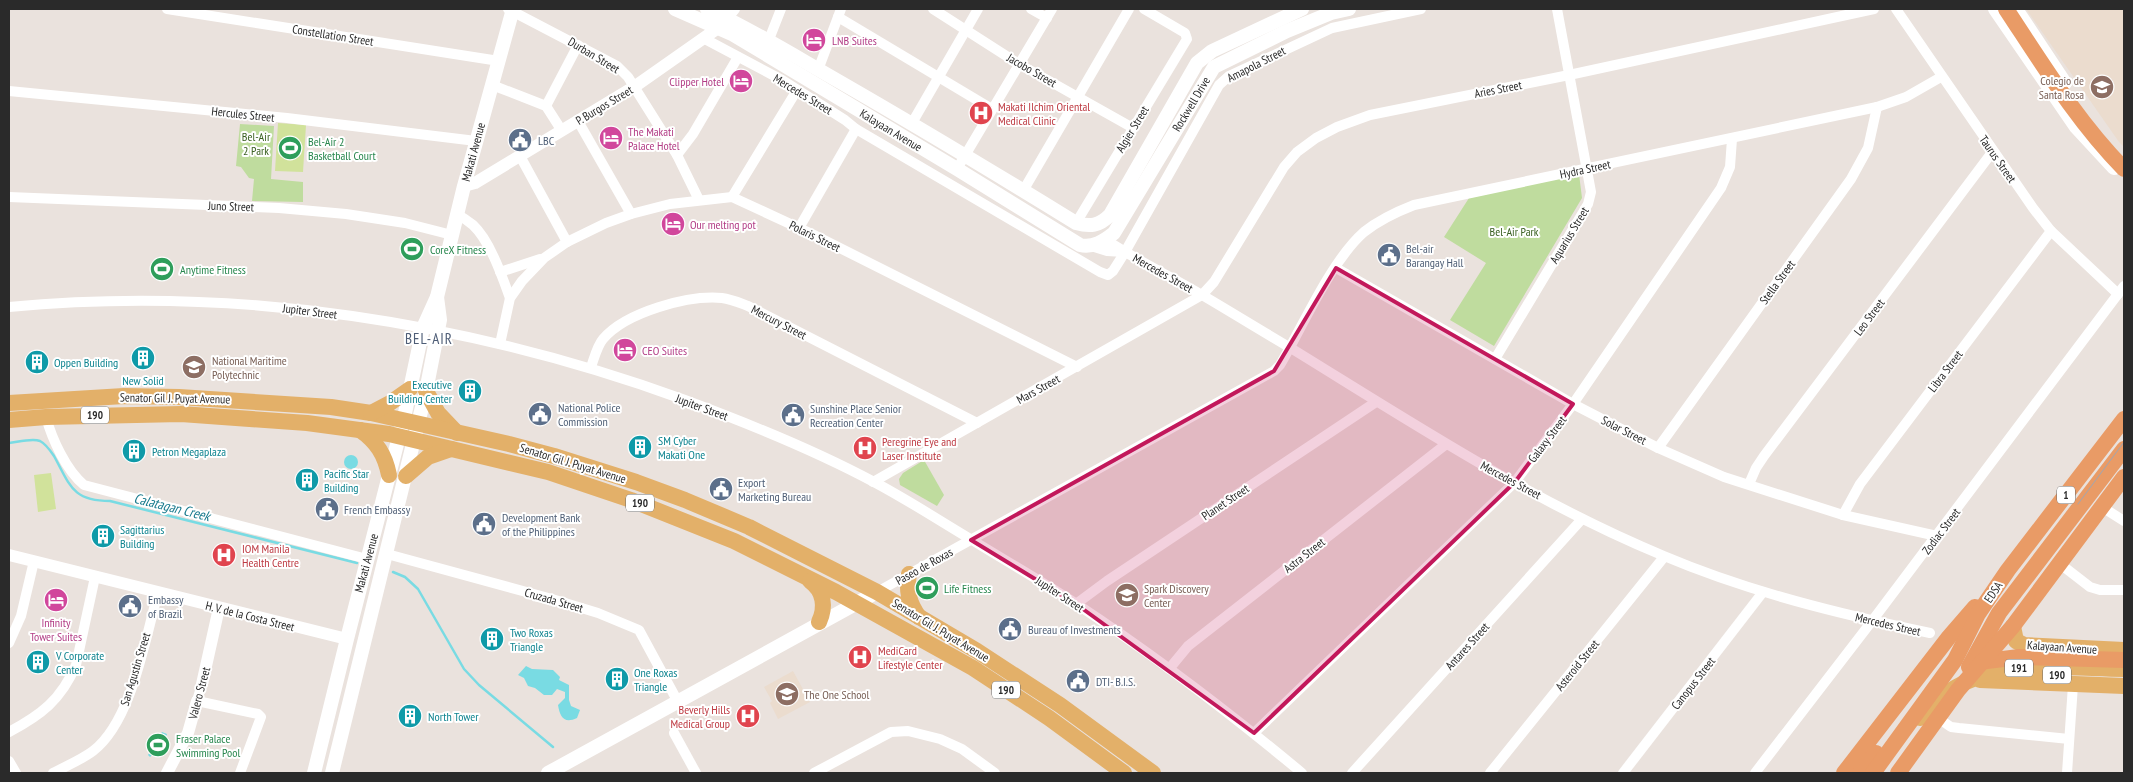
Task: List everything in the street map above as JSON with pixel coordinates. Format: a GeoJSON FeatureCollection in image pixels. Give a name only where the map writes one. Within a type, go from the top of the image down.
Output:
{"type":"FeatureCollection","features":[{"type":"Feature","properties":{"kind":"highway"},"geometry":{"type":"LineString","coordinates":[[2006,9],[2079,118],[2098,143],[2124,169]]}},
{"type":"Feature","properties":{"kind":"highway","name":"EDSA"},"geometry":{"type":"LineString","coordinates":[[1874,773],[1955,660],[1978,614],[2008,570],[2124,419]]}},
{"type":"Feature","properties":{"kind":"highway"},"geometry":{"type":"LineString","coordinates":[[1958,690],[1999,613],[2124,449]]}},
{"type":"Feature","properties":{"kind":"highway"},"geometry":{"type":"LineString","coordinates":[[1898,773],[1958,690],[2013,626],[2124,477]]}},
{"type":"Feature","properties":{"kind":"highway","name":"1"},"geometry":{"type":"LineString","coordinates":[[1844,773],[1949,637],[2008,570]]}},
{"type":"Feature","properties":{"kind":"highway"},"geometry":{"type":"LineString","coordinates":[[1860,773],[1898,723],[1926,692],[1953,671],[1968,664],[2019,657],[2124,660]]}},
{"type":"Feature","properties":{"kind":"main road","name":"Kalayaan Avenue"},"geometry":{"type":"LineString","coordinates":[[675,9],[727,19]]}},
{"type":"Feature","properties":{"kind":"main road","name":"Kalayaan Avenue"},"geometry":{"type":"LineString","coordinates":[[707,9],[965,154],[1106,240]]}},
{"type":"Feature","properties":{"kind":"main road","name":"Rockwell Drive"},"geometry":{"type":"LineString","coordinates":[[1082,224],[1096,225],[1110,215],[1197,63],[1212,51],[1286,12],[1302,9]]}},
{"type":"Feature","properties":{"kind":"main road","name":"Rockwell Drive"},"geometry":{"type":"LineString","coordinates":[[1106,240],[1114,233],[1214,67],[1330,11],[1349,9]]}},
{"type":"Feature","properties":{"kind":"main road"},"geometry":{"type":"LineString","coordinates":[[1994,9],[2076,128],[2105,160],[2124,176]]}},
{"type":"Feature","properties":{"kind":"main road"},"geometry":{"type":"LineString","coordinates":[[2016,9],[2084,112],[2124,161]]}},
{"type":"Feature","properties":{"kind":"main road","name":"Makati Avenue"},"geometry":{"type":"LineString","coordinates":[[418,390],[423,328],[437,297],[464,186],[511,10]]}},
{"type":"Feature","properties":{"kind":"main road","name":"Kalayaan Avenue"},"geometry":{"type":"LineString","coordinates":[[727,19],[732,34],[957,168],[1080,245],[1091,246]]}},
{"type":"Feature","properties":{"kind":"main road"},"geometry":{"type":"LineString","coordinates":[[1091,246],[1106,240]]}},
{"type":"Feature","properties":{"kind":"main road","name":"Makati Avenue"},"geometry":{"type":"LineString","coordinates":[[332,773],[406,476],[409,430],[418,390],[440,320],[437,297]]}},
{"type":"Feature","properties":{"kind":"main road"},"geometry":{"type":"LineString","coordinates":[[371,413],[418,390],[438,413],[454,441],[428,457],[406,476]]}},
{"type":"Feature","properties":{"kind":"main road","name":"Senator Gil J. Puyat Avenue"},"geometry":{"type":"LineString","coordinates":[[9,403],[74,398],[179,397],[316,406],[371,413],[409,430],[454,441],[631,500],[734,541],[856,603],[973,668],[1049,718],[1124,773]]}},
{"type":"Feature","properties":{"kind":"main road","name":"Senator Gil J. Puyat Avenue"},"geometry":{"type":"LineString","coordinates":[[9,420],[46,417],[181,414],[307,423],[360,430],[409,430]]}},
{"type":"Feature","properties":{"kind":"main road"},"geometry":{"type":"LineString","coordinates":[[360,430],[375,442],[389,474]]}},
{"type":"Feature","properties":{"kind":"main road","name":"Makati Avenue"},"geometry":{"type":"LineString","coordinates":[[314,773],[389,474],[409,430]]}},
{"type":"Feature","properties":{"kind":"main road","name":"Senator Gil J. Puyat Avenue"},"geometry":{"type":"LineString","coordinates":[[454,441],[554,456],[685,500],[785,543],[877,592],[1060,705],[1153,773]]}},
{"type":"Feature","properties":{"kind":"main road"},"geometry":{"type":"LineString","coordinates":[[910,574],[908,583],[909,598],[919,617]]}},
{"type":"Feature","properties":{"kind":"main road"},"geometry":{"type":"LineString","coordinates":[[806,578],[814,584],[823,600],[822,615],[819,622]]}},
{"type":"Feature","properties":{"kind":"main road","name":"Paseo de Roxas"},"geometry":{"type":"LineString","coordinates":[[548,773],[819,622],[877,592]]}},
{"type":"Feature","properties":{"kind":"main road","name":"Kalayaan Avenue"},"geometry":{"type":"LineString","coordinates":[[2013,626],[2016,641],[2031,646],[2124,650]]}},
{"type":"Feature","properties":{"kind":"main road"},"geometry":{"type":"LineString","coordinates":[[2013,678],[2009,662],[2012,654],[2031,646],[2032,650],[2028,660],[2031,670],[2036,674]]}},
{"type":"Feature","properties":{"kind":"main road","name":"191"},"geometry":{"type":"LineString","coordinates":[[1874,773],[1936,701],[1956,686],[1973,678],[2015,668],[2124,669]]}},
{"type":"Feature","properties":{"kind":"main road","name":"190"},"geometry":{"type":"LineString","coordinates":[[2013,678],[2036,674],[2124,678]]}},
{"type":"Feature","properties":{"kind":"main road"},"geometry":{"type":"LineString","coordinates":[[1958,690],[1980,680],[2013,678],[2073,685],[2124,686]]}},
{"type":"Feature","properties":{"kind":"main road","name":"191"},"geometry":{"type":"LineString","coordinates":[[1889,773],[1936,715],[1958,697],[1976,688],[1999,681],[2018,679],[2124,678]]}},
{"type":"Feature","properties":{"kind":"street","name":"Constellation Street"},"geometry":{"type":"LineString","coordinates":[[167,9],[498,61]]}},
{"type":"Feature","properties":{"kind":"street"},"geometry":{"type":"LineString","coordinates":[[768,42],[781,9]]}},
{"type":"Feature","properties":{"kind":"street","name":"Jacobo Street"},"geometry":{"type":"LineString","coordinates":[[933,9],[1019,64],[1133,128]]}},
{"type":"Feature","properties":{"kind":"street"},"geometry":{"type":"LineString","coordinates":[[912,124],[978,9]]}},
{"type":"Feature","properties":{"kind":"street"},"geometry":{"type":"LineString","coordinates":[[1031,9],[1047,18]]}},
{"type":"Feature","properties":{"kind":"street"},"geometry":{"type":"LineString","coordinates":[[957,168],[1052,9]]}},
{"type":"Feature","properties":{"kind":"street"},"geometry":{"type":"LineString","coordinates":[[1023,191],[1076,96],[1128,9]]}},
{"type":"Feature","properties":{"kind":"street","name":"Algier Street"},"geometry":{"type":"LineString","coordinates":[[1082,224],[1133,128],[1188,39],[1187,36],[1144,9]]}},
{"type":"Feature","properties":{"kind":"street","name":"Amapola Street"},"geometry":{"type":"LineString","coordinates":[[1125,252],[1219,85],[1229,76],[1332,28],[1421,9]]}},
{"type":"Feature","properties":{"kind":"street","name":"Aquarius Street"},"geometry":{"type":"LineString","coordinates":[[1495,359],[1588,204],[1591,192],[1557,9]]}},
{"type":"Feature","properties":{"kind":"street","name":"Aries Street"},"geometry":{"type":"LineString","coordinates":[[1202,295],[1214,282],[1284,167],[1297,152],[1316,138],[1337,127],[1370,115],[1569,75],[1874,9]]}},
{"type":"Feature","properties":{"kind":"street","name":"Taurus Street"},"geometry":{"type":"LineString","coordinates":[[1896,9],[1992,151],[2051,231],[2121,290]]}},
{"type":"Feature","properties":{"kind":"street","name":"Durban Street"},"geometry":{"type":"LineString","coordinates":[[511,10],[617,66],[628,77],[677,155],[700,200]]}},
{"type":"Feature","properties":{"kind":"street"},"geometry":{"type":"LineString","coordinates":[[818,70],[839,13],[938,78],[992,109]]}},
{"type":"Feature","properties":{"kind":"street","name":"P. Burgos Street"},"geometry":{"type":"LineString","coordinates":[[464,186],[475,183],[634,87],[727,19]]}},
{"type":"Feature","properties":{"kind":"street","name":"Mercedes Street"},"geometry":{"type":"LineString","coordinates":[[703,38],[798,90],[856,129],[1100,272],[1108,275],[1113,271],[1125,252]]}},
{"type":"Feature","properties":{"kind":"street"},"geometry":{"type":"LineString","coordinates":[[546,106],[578,45]]}},
{"type":"Feature","properties":{"kind":"street"},"geometry":{"type":"LineString","coordinates":[[677,155],[693,134],[738,57]]}},
{"type":"Feature","properties":{"kind":"street","name":"Hydra Street"},"geometry":{"type":"LineString","coordinates":[[1290,348],[1336,268],[1363,233],[1398,211],[1414,205],[1876,107],[1906,97],[1941,77]]}},
{"type":"Feature","properties":{"kind":"street"},"geometry":{"type":"LineString","coordinates":[[492,85],[546,106],[562,131]]}},
{"type":"Feature","properties":{"kind":"street"},"geometry":{"type":"LineString","coordinates":[[500,344],[510,298],[522,281],[544,258],[567,242],[606,223],[631,214],[670,204],[732,197],[798,90]]}},
{"type":"Feature","properties":{"kind":"street","name":"Hercules Street"},"geometry":{"type":"LineString","coordinates":[[9,91],[287,118],[476,141]]}},
{"type":"Feature","properties":{"kind":"street","name":"Stella Street"},"geometry":{"type":"LineString","coordinates":[[1658,448],[1851,179],[1868,148],[1876,107]]}},
{"type":"Feature","properties":{"kind":"street"},"geometry":{"type":"LineString","coordinates":[[578,122],[631,214]]}},
{"type":"Feature","properties":{"kind":"street"},"geometry":{"type":"LineString","coordinates":[[799,228],[856,129]]}},
{"type":"Feature","properties":{"kind":"street","name":"Galaxy Street"},"geometry":{"type":"LineString","coordinates":[[1254,733],[1515,482],[1573,404],[1721,188],[1730,167],[1732,139]]}},
{"type":"Feature","properties":{"kind":"street","name":"Leo Street"},"geometry":{"type":"LineString","coordinates":[[1749,484],[1764,456],[1992,151]]}},
{"type":"Feature","properties":{"kind":"street"},"geometry":{"type":"LineString","coordinates":[[520,156],[567,242]]}},
{"type":"Feature","properties":{"kind":"street","name":"Polaris Street"},"geometry":{"type":"LineString","coordinates":[[732,197],[799,228],[1077,367]]}},
{"type":"Feature","properties":{"kind":"street","name":"Juno Street"},"geometry":{"type":"LineString","coordinates":[[9,198],[279,208],[346,214],[404,223],[452,235]]}},
{"type":"Feature","properties":{"kind":"street"},"geometry":{"type":"LineString","coordinates":[[457,214],[473,225],[481,235],[500,272],[510,298]]}},
{"type":"Feature","properties":{"kind":"street","name":"Libra Street"},"geometry":{"type":"LineString","coordinates":[[1843,515],[1860,484],[2051,231]]}},
{"type":"Feature","properties":{"kind":"street","name":"Mercedes Street"},"geometry":{"type":"LineString","coordinates":[[1106,240],[1290,348],[1445,445],[1582,519],[1664,556],[1764,592],[1872,621],[1930,633]]}},
{"type":"Feature","properties":{"kind":"street","name":"Mercedes Street"},"geometry":{"type":"LineString","coordinates":[[1091,246],[1107,251],[1125,252]]}},
{"type":"Feature","properties":{"kind":"street"},"geometry":{"type":"LineString","coordinates":[[500,272],[544,258]]}},
{"type":"Feature","properties":{"kind":"street","name":"Solar Street"},"geometry":{"type":"LineString","coordinates":[[1336,268],[1573,404],[1658,448],[1724,477],[1843,515],[1937,536]]}},
{"type":"Feature","properties":{"kind":"street","name":"Zodiac Street"},"geometry":{"type":"LineString","coordinates":[[1755,773],[1937,536],[2121,290]]}},
{"type":"Feature","properties":{"kind":"street","name":"Mars Street"},"geometry":{"type":"LineString","coordinates":[[873,482],[1202,295]]}},
{"type":"Feature","properties":{"kind":"street","name":"Mercury Street"},"geometry":{"type":"LineString","coordinates":[[591,367],[602,340],[636,316],[676,303],[702,298],[723,298],[748,306],[977,423]]}},
{"type":"Feature","properties":{"kind":"street","name":"Jupiter Street"},"geometry":{"type":"LineString","coordinates":[[9,307],[118,300],[219,303],[307,310],[438,330],[591,367],[756,427],[873,482],[1076,604],[1169,669],[1254,733],[1302,773]]}},
{"type":"Feature","properties":{"kind":"street","name":"Paseo de Roxas"},"geometry":{"type":"LineString","coordinates":[[877,592],[1274,371],[1290,348]]}},
{"type":"Feature","properties":{"kind":"street","name":"Planet Street"},"geometry":{"type":"LineString","coordinates":[[1076,604],[1115,575],[1376,402]]}},
{"type":"Feature","properties":{"kind":"street"},"geometry":{"type":"LineString","coordinates":[[46,417],[51,438],[77,480],[84,485],[365,567]]}},
{"type":"Feature","properties":{"kind":"street","name":"Astra Street"},"geometry":{"type":"LineString","coordinates":[[1169,669],[1188,646],[1445,445]]}},
{"type":"Feature","properties":{"kind":"street"},"geometry":{"type":"LineString","coordinates":[[2102,507],[2124,521]]}},
{"type":"Feature","properties":{"kind":"street","name":"Antares Street"},"geometry":{"type":"LineString","coordinates":[[1352,773],[1582,519]]}},
{"type":"Feature","properties":{"kind":"street","name":"Cruzada Street"},"geometry":{"type":"LineString","coordinates":[[387,554],[552,598],[598,612],[639,630],[678,702]]}},
{"type":"Feature","properties":{"kind":"street","name":"H. V. de la Costa Street"},"geometry":{"type":"LineString","coordinates":[[9,555],[347,639]]}},
{"type":"Feature","properties":{"kind":"street","name":"Asteroid Street"},"geometry":{"type":"LineString","coordinates":[[1490,773],[1664,556]]}},
{"type":"Feature","properties":{"kind":"street"},"geometry":{"type":"LineString","coordinates":[[9,643],[20,616],[34,561]]}},
{"type":"Feature","properties":{"kind":"street"},"geometry":{"type":"LineString","coordinates":[[2059,563],[2090,587],[2100,590],[2124,590]]}},
{"type":"Feature","properties":{"kind":"street"},"geometry":{"type":"LineString","coordinates":[[9,732],[32,720],[56,700],[70,677],[76,665],[95,577]]}},
{"type":"Feature","properties":{"kind":"street","name":"Canopus Street"},"geometry":{"type":"LineString","coordinates":[[1623,773],[1764,592]]}},
{"type":"Feature","properties":{"kind":"street","name":"San Agustin Street"},"geometry":{"type":"LineString","coordinates":[[52,773],[93,750],[111,732],[127,701],[158,593]]}},
{"type":"Feature","properties":{"kind":"street","name":"Valero Street"},"geometry":{"type":"LineString","coordinates":[[167,773],[188,733],[202,684],[218,608]]}},
{"type":"Feature","properties":{"kind":"street"},"geometry":{"type":"LineString","coordinates":[[2067,773],[2073,685]]}},
{"type":"Feature","properties":{"kind":"street"},"geometry":{"type":"LineString","coordinates":[[197,701],[261,716],[240,773]]}},
{"type":"Feature","properties":{"kind":"street"},"geometry":{"type":"LineString","coordinates":[[1938,718],[1951,727],[2069,739]]}},
{"type":"Feature","properties":{"kind":"street"},"geometry":{"type":"LineString","coordinates":[[814,773],[891,732],[908,731],[931,736],[962,749],[996,773]]}},
{"type":"Feature","properties":{"kind":"street"},"geometry":{"type":"LineString","coordinates":[[674,733],[696,773]]}},
{"type":"Feature","properties":{"kind":"street"},"geometry":{"type":"LineString","coordinates":[[9,760],[16,773]]}},
{"type":"Feature","properties":{"kind":"highlighted area"},"geometry":{"type":"Polygon","coordinates":[[[1336,268],[1573,404],[1515,482],[1254,733],[1076,604],[971,540],[1274,371],[1336,268]]]}},
{"type":"Feature","properties":{"kind":"shaded area","name":"Colegio de Santa Rosa"},"geometry":{"type":"Polygon","coordinates":[[[2026,9],[2124,9],[2124,147],[2119,142],[2026,9]]]}},
{"type":"Feature","properties":{"kind":"shaded area","name":"The One School"},"geometry":{"type":"Polygon","coordinates":[[[793,671],[810,702],[778,719],[770,703],[772,701],[764,687],[793,671]]]}},
{"type":"Feature","properties":{"kind":"green space","name":"Bel-Air 2 Basketball Court"},"geometry":{"type":"Polygon","coordinates":[[[278,123],[306,125],[303,172],[275,171],[278,123]]]}},
{"type":"Feature","properties":{"kind":"green space","name":"Bel-Air 2 Park"},"geometry":{"type":"Polygon","coordinates":[[[240,124],[274,126],[271,179],[303,182],[303,202],[252,201],[254,179],[249,178],[241,167],[236,166],[240,124]]]}},
{"type":"Feature","properties":{"kind":"green space","name":"Bel-Air Park"},"geometry":{"type":"Polygon","coordinates":[[[1579,174],[1582,198],[1494,346],[1450,320],[1486,263],[1444,237],[1469,198],[1579,174]]]}},
{"type":"Feature","properties":{"kind":"green space"},"geometry":{"type":"Polygon","coordinates":[[[924,460],[944,495],[937,506],[900,485],[899,479],[903,473],[924,460]]]}},
{"type":"Feature","properties":{"kind":"green space"},"geometry":{"type":"Polygon","coordinates":[[[51,473],[56,509],[38,512],[34,475],[51,473]]]}},
{"type":"Feature","properties":{"kind":"water"},"geometry":{"type":"Polygon","coordinates":[[[351,455],[356,457],[358,462],[356,467],[351,469],[346,467],[344,462],[346,457],[351,455]]]}},
{"type":"Feature","properties":{"kind":"water"},"geometry":{"type":"Polygon","coordinates":[[[526,666],[532,669],[553,670],[560,677],[559,680],[569,685],[571,706],[580,710],[577,718],[566,720],[561,716],[558,705],[565,698],[565,692],[557,689],[552,695],[544,695],[535,688],[528,686],[524,678],[518,675],[526,666]]]}},
{"type":"Feature","properties":{"kind":"water","name":"Fraser Palace Swimming Pool"},"geometry":{"type":"Polygon","coordinates":[[[162,732],[167,734],[163,744],[150,757],[148,755],[162,732]]]}},
{"type":"Feature","properties":{"kind":"waterway","name":"Calatagan Creek"},"geometry":{"type":"LineString","coordinates":[[9,443],[33,440],[42,442],[48,447],[69,483],[87,498],[110,501],[357,563]]}},
{"type":"Feature","properties":{"kind":"waterway","name":"Calatagan Creek"},"geometry":{"type":"LineString","coordinates":[[393,572],[405,577],[418,589],[464,669],[479,685],[553,747]]}},
{"type":"Feature","properties":{"kind":"tram line"},"geometry":{"type":"LineString","coordinates":[[2078,504],[2124,442]]}},
{"type":"Feature","properties":{"kind":"place","name":"LNB Suites"},"geometry":{"type":"Point","coordinates":[814,40]}},
{"type":"Feature","properties":{"kind":"place","name":"Clipper Hotel"},"geometry":{"type":"Point","coordinates":[741,81]}},
{"type":"Feature","properties":{"kind":"place","name":"Colegio de Santa Rosa"},"geometry":{"type":"Point","coordinates":[2102,87]}},
{"type":"Feature","properties":{"kind":"place","name":"Makati Ilchim Oriental Medical Clinic"},"geometry":{"type":"Point","coordinates":[981,113]}},
{"type":"Feature","properties":{"kind":"place","name":"The Makati Palace Hotel"},"geometry":{"type":"Point","coordinates":[611,138]}},
{"type":"Feature","properties":{"kind":"place","name":"LBC"},"geometry":{"type":"Point","coordinates":[520,140]}},
{"type":"Feature","properties":{"kind":"place","name":"Bel-Air 2 Basketball Court"},"geometry":{"type":"Point","coordinates":[290,148]}},
{"type":"Feature","properties":{"kind":"place","name":"Our melting pot"},"geometry":{"type":"Point","coordinates":[673,224]}},
{"type":"Feature","properties":{"kind":"place","name":"CoreX Fitness"},"geometry":{"type":"Point","coordinates":[412,249]}},
{"type":"Feature","properties":{"kind":"place","name":"Bel-air Barangay Hall"},"geometry":{"type":"Point","coordinates":[1389,255]}},
{"type":"Feature","properties":{"kind":"place","name":"Anytime Fitness"},"geometry":{"type":"Point","coordinates":[162,269]}},
{"type":"Feature","properties":{"kind":"place","name":"CEO Suites"},"geometry":{"type":"Point","coordinates":[625,350]}},
{"type":"Feature","properties":{"kind":"place","name":"New Solid"},"geometry":{"type":"Point","coordinates":[143,358]}},
{"type":"Feature","properties":{"kind":"place","name":"Oppen Building"},"geometry":{"type":"Point","coordinates":[37,362]}},
{"type":"Feature","properties":{"kind":"place","name":"National Maritime Polytechnic"},"geometry":{"type":"Point","coordinates":[194,367]}},
{"type":"Feature","properties":{"kind":"place","name":"Executive Building Center"},"geometry":{"type":"Point","coordinates":[470,391]}},
{"type":"Feature","properties":{"kind":"place","name":"National Police Commission"},"geometry":{"type":"Point","coordinates":[540,414]}},
{"type":"Feature","properties":{"kind":"place","name":"Sunshine Place Senior Recreation Center"},"geometry":{"type":"Point","coordinates":[793,415]}},
{"type":"Feature","properties":{"kind":"place","name":"SM Cyber Makati One"},"geometry":{"type":"Point","coordinates":[640,447]}},
{"type":"Feature","properties":{"kind":"place","name":"Peregrine Eye and Laser Institute"},"geometry":{"type":"Point","coordinates":[865,448]}},
{"type":"Feature","properties":{"kind":"place","name":"Petron Megaplaza"},"geometry":{"type":"Point","coordinates":[134,451]}},
{"type":"Feature","properties":{"kind":"place","name":"Pacific Star Building"},"geometry":{"type":"Point","coordinates":[307,480]}},
{"type":"Feature","properties":{"kind":"place","name":"Export Marketing Bureau"},"geometry":{"type":"Point","coordinates":[721,489]}},
{"type":"Feature","properties":{"kind":"place","name":"French Embassy"},"geometry":{"type":"Point","coordinates":[327,509]}},
{"type":"Feature","properties":{"kind":"place","name":"Development Bank of the Philippines"},"geometry":{"type":"Point","coordinates":[484,524]}},
{"type":"Feature","properties":{"kind":"place","name":"Sagittarius Building"},"geometry":{"type":"Point","coordinates":[103,536]}},
{"type":"Feature","properties":{"kind":"place","name":"IOM Manila Health Centre"},"geometry":{"type":"Point","coordinates":[224,555]}},
{"type":"Feature","properties":{"kind":"place","name":"Life Fitness"},"geometry":{"type":"Point","coordinates":[927,588]}},
{"type":"Feature","properties":{"kind":"place","name":"Spark Discovery Center"},"geometry":{"type":"Point","coordinates":[1127,595]}},
{"type":"Feature","properties":{"kind":"place","name":"Infinity Tower Suites"},"geometry":{"type":"Point","coordinates":[56,600]}},
{"type":"Feature","properties":{"kind":"place","name":"Embassy of Brazil"},"geometry":{"type":"Point","coordinates":[130,606]}},
{"type":"Feature","properties":{"kind":"place","name":"Bureau of Investments"},"geometry":{"type":"Point","coordinates":[1010,629]}},
{"type":"Feature","properties":{"kind":"place","name":"Two Roxas Triangle"},"geometry":{"type":"Point","coordinates":[492,639]}},
{"type":"Feature","properties":{"kind":"place","name":"MediCard Lifestyle Center"},"geometry":{"type":"Point","coordinates":[860,657]}},
{"type":"Feature","properties":{"kind":"place","name":"V Corporate Center"},"geometry":{"type":"Point","coordinates":[38,662]}},
{"type":"Feature","properties":{"kind":"place","name":"One Roxas Triangle"},"geometry":{"type":"Point","coordinates":[617,679]}},
{"type":"Feature","properties":{"kind":"place","name":"DTI- B.I.S."},"geometry":{"type":"Point","coordinates":[1078,681]}},
{"type":"Feature","properties":{"kind":"place","name":"The One School"},"geometry":{"type":"Point","coordinates":[787,694]}},
{"type":"Feature","properties":{"kind":"place","name":"North Tower"},"geometry":{"type":"Point","coordinates":[410,716]}},
{"type":"Feature","properties":{"kind":"place","name":"Beverly Hills Medical Group"},"geometry":{"type":"Point","coordinates":[748,716]}},
{"type":"Feature","properties":{"kind":"place","name":"Fraser Palace Swimming Pool"},"geometry":{"type":"Point","coordinates":[158,745]}},
{"type":"Feature","properties":{"kind":"district","name":"BEL-AIR"},"geometry":{"type":"Point","coordinates":[429,338]}}]}
